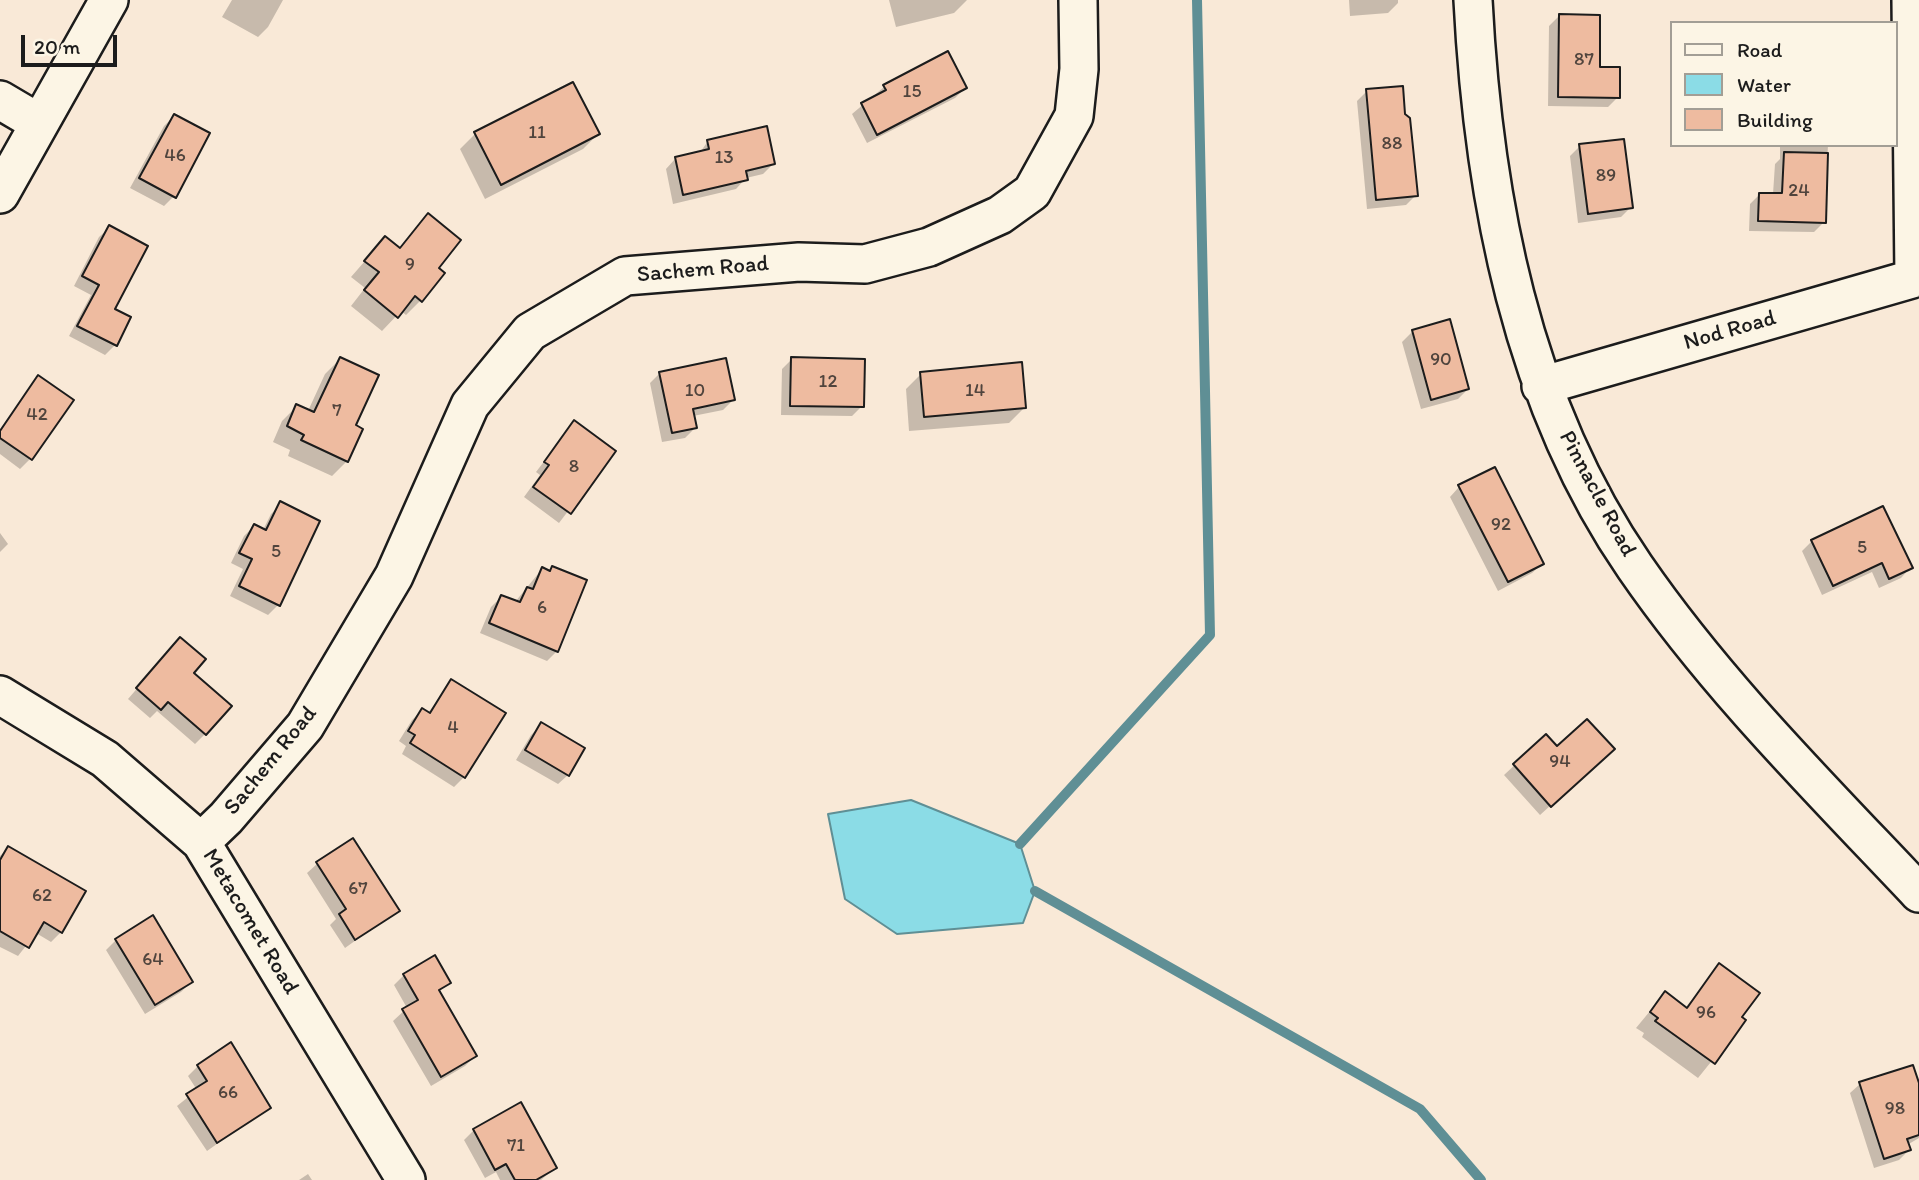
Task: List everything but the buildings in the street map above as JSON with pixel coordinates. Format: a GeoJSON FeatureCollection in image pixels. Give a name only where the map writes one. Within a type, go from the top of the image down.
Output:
{"type":"FeatureCollection","features":[{"type":"Feature","properties":{"kind":"street"},"geometry":{"type":"LineString","coordinates":[[0,194],[109,0]]}},
{"type":"Feature","properties":{"kind":"street","name":"Sachem Road"},"geometry":{"type":"LineString","coordinates":[[201,842],[226,818],[305,726],[394,576],[470,405],[530,332],[625,276],[800,262],[865,264],[929,247],[1000,215],[1031,192],[1073,116],[1079,69],[1078,0]]}},
{"type":"Feature","properties":{"kind":"street","name":"Pinnacle Road"},"geometry":{"type":"LineString","coordinates":[[1473,0],[1478,97],[1500,241],[1541,386],[1595,499],[1634,566],[1736,698],[1919,893]]}},
{"type":"Feature","properties":{"kind":"street"},"geometry":{"type":"LineString","coordinates":[[1911,0],[1917,278]]}},
{"type":"Feature","properties":{"kind":"street"},"geometry":{"type":"LineString","coordinates":[[0,100],[39,123]]}},
{"type":"Feature","properties":{"kind":"street","name":"Nod Road"},"geometry":{"type":"LineString","coordinates":[[1541,386],[1917,278]]}},
{"type":"Feature","properties":{"kind":"street","name":"Metacomet Road"},"geometry":{"type":"LineString","coordinates":[[0,695],[105,759],[201,842],[406,1180]]}},
{"type":"Feature","properties":{"kind":"water"},"geometry":{"type":"Polygon","coordinates":[[[911,800],[1020,844],[1035,891],[1023,923],[897,934],[845,899],[828,814],[911,800]]]}},
{"type":"Feature","properties":{"kind":"waterway"},"geometry":{"type":"LineString","coordinates":[[1020,844],[1210,635],[1197,0]]}},
{"type":"Feature","properties":{"kind":"waterway"},"geometry":{"type":"LineString","coordinates":[[1035,891],[1420,1109],[1481,1180]]}}]}
